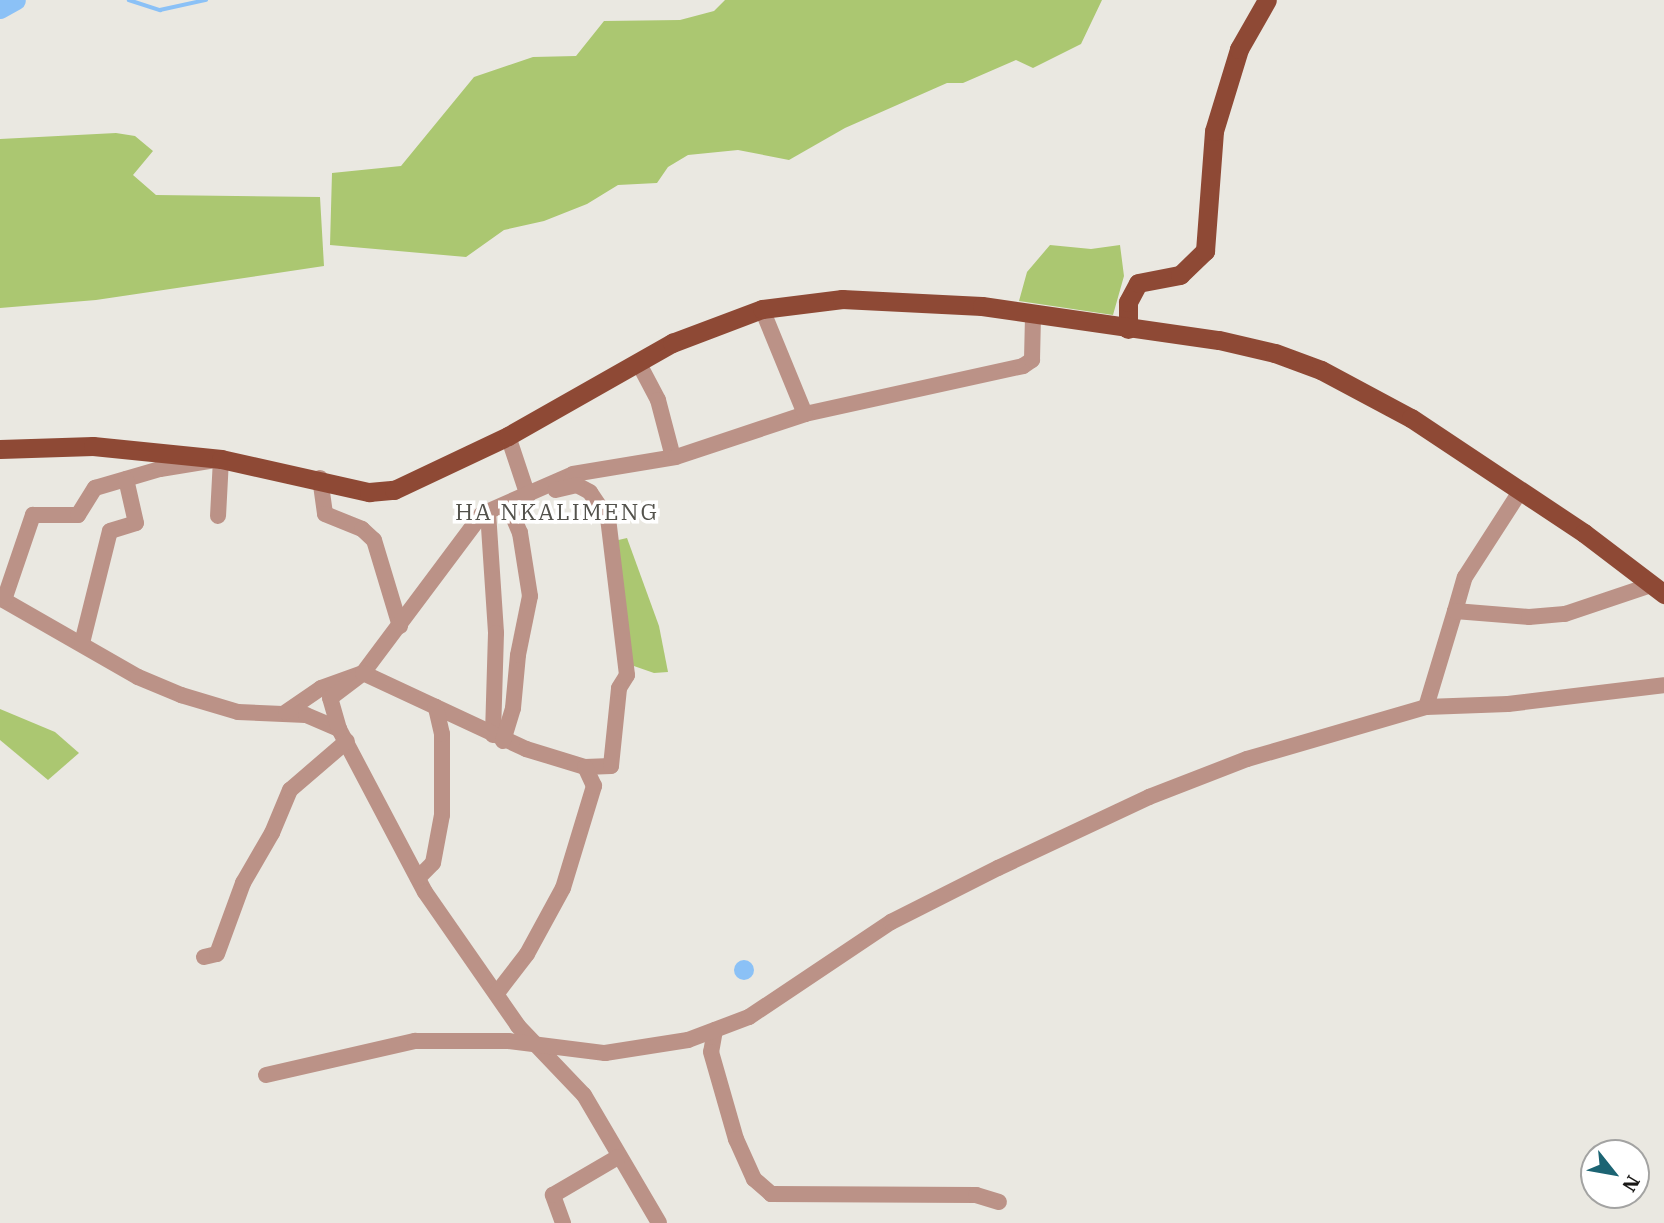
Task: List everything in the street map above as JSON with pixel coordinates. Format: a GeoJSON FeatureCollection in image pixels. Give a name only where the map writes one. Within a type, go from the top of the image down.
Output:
{"type":"FeatureCollection","features":[{"type":"Feature","properties":{"kind":"main road"},"geometry":{"type":"LineString","coordinates":[[1128,329],[1128,302],[1138,283],[1180,275],[1205,251],[1214,131],[1239,49],[1267,0]]}},
{"type":"Feature","properties":{"kind":"main road"},"geometry":{"type":"LineString","coordinates":[[0,449],[93,446],[221,459],[320,478],[369,492],[394,490],[508,436],[638,362],[708,327],[762,309],[842,299],[982,306],[1034,317],[1219,340],[1275,353],[1321,370],[1411,418],[1521,489],[1658,590]]}},
{"type":"Feature","properties":{"kind":"street"},"geometry":{"type":"LineString","coordinates":[[762,309],[805,414]]}},
{"type":"Feature","properties":{"kind":"street"},"geometry":{"type":"LineString","coordinates":[[659,1223],[571,1077],[533,1044],[418,878],[343,735],[330,698],[363,673],[400,626],[470,526],[488,512],[573,474],[673,457],[805,414],[1023,366],[1032,360],[1034,317]]}},
{"type":"Feature","properties":{"kind":"street"},"geometry":{"type":"LineString","coordinates":[[638,362],[658,400],[673,457]]}},
{"type":"Feature","properties":{"kind":"street"},"geometry":{"type":"LineString","coordinates":[[508,436],[531,495]]}},
{"type":"Feature","properties":{"kind":"street"},"geometry":{"type":"LineString","coordinates":[[218,516],[221,459],[94,488],[78,515],[33,515],[2,599],[138,677],[181,695],[238,712],[286,712],[318,718],[343,735]]}},
{"type":"Feature","properties":{"kind":"street"},"geometry":{"type":"LineString","coordinates":[[320,478],[325,514],[362,529],[374,540],[400,626]]}},
{"type":"Feature","properties":{"kind":"street"},"geometry":{"type":"LineString","coordinates":[[82,643],[110,531],[136,523],[126,479]]}},
{"type":"Feature","properties":{"kind":"street"},"geometry":{"type":"LineString","coordinates":[[286,712],[321,688],[363,673],[498,738],[585,768],[611,766],[618,697],[627,676],[608,519],[601,502],[577,485],[531,495]]}},
{"type":"Feature","properties":{"kind":"street"},"geometry":{"type":"LineString","coordinates":[[1426,706],[1472,565],[1521,489]]}},
{"type":"Feature","properties":{"kind":"street"},"geometry":{"type":"LineString","coordinates":[[498,738],[513,708],[518,655],[530,596],[520,533],[508,505]]}},
{"type":"Feature","properties":{"kind":"street"},"geometry":{"type":"LineString","coordinates":[[488,512],[496,633],[498,738]]}},
{"type":"Feature","properties":{"kind":"street"},"geometry":{"type":"LineString","coordinates":[[1455,611],[1529,617],[1565,614],[1658,590]]}},
{"type":"Feature","properties":{"kind":"street"},"geometry":{"type":"LineString","coordinates":[[266,1075],[415,1041],[533,1044],[606,1053],[648,1050],[715,1030],[778,1001],[807,976],[891,922],[1046,844],[1247,759],[1426,706],[1508,705],[1664,685]]}},
{"type":"Feature","properties":{"kind":"street"},"geometry":{"type":"LineString","coordinates":[[418,878],[433,863],[442,815],[442,734],[436,707]]}},
{"type":"Feature","properties":{"kind":"street"},"geometry":{"type":"LineString","coordinates":[[204,957],[217,954],[243,883],[272,833],[290,789],[343,735]]}},
{"type":"Feature","properties":{"kind":"street"},"geometry":{"type":"LineString","coordinates":[[497,993],[527,954],[564,888],[594,786],[585,768]]}},
{"type":"Feature","properties":{"kind":"street"},"geometry":{"type":"LineString","coordinates":[[715,1030],[711,1052],[736,1139],[754,1179],[771,1194],[976,1195],[999,1202]]}},
{"type":"Feature","properties":{"kind":"street"},"geometry":{"type":"LineString","coordinates":[[563,1223],[553,1195],[618,1157]]}},
{"type":"Feature","properties":{"kind":"green space"},"geometry":{"type":"Polygon","coordinates":[[[725,0],[1102,0],[1081,44],[1033,68],[1016,60],[963,83],[947,83],[845,128],[789,160],[738,150],[688,155],[668,167],[657,183],[618,185],[587,204],[544,221],[504,230],[466,257],[330,245],[332,173],[401,166],[474,77],[533,57],[576,56],[604,21],[680,20],[714,11],[725,0]]]}},
{"type":"Feature","properties":{"kind":"green space"},"geometry":{"type":"Polygon","coordinates":[[[116,133],[135,136],[153,151],[133,175],[156,195],[320,197],[324,266],[96,300],[0,308],[0,139],[116,133]]]}},
{"type":"Feature","properties":{"kind":"green space"},"geometry":{"type":"Polygon","coordinates":[[[1050,245],[1091,249],[1120,245],[1124,276],[1113,315],[1019,301],[1027,272],[1050,245]]]}},
{"type":"Feature","properties":{"kind":"green space"},"geometry":{"type":"Polygon","coordinates":[[[627,538],[659,626],[668,672],[654,673],[631,665],[614,541],[627,538]]]}},
{"type":"Feature","properties":{"kind":"green space"},"geometry":{"type":"Polygon","coordinates":[[[0,709],[55,732],[79,753],[48,780],[0,740],[0,709]]]}},
{"type":"Feature","properties":{"kind":"water"},"geometry":{"type":"Polygon","coordinates":[[[744,960],[751,963],[754,970],[751,977],[744,980],[737,977],[734,970],[737,963],[744,960]]]}},
{"type":"Feature","properties":{"kind":"waterway"},"geometry":{"type":"LineString","coordinates":[[0,9],[16,0]]}},
{"type":"Feature","properties":{"kind":"waterway"},"geometry":{"type":"LineString","coordinates":[[129,0],[160,10],[206,0]]}},
{"type":"Feature","properties":{"kind":"district","name":"HA NKALIMENG"},"geometry":{"type":"Point","coordinates":[557,511]}}]}
